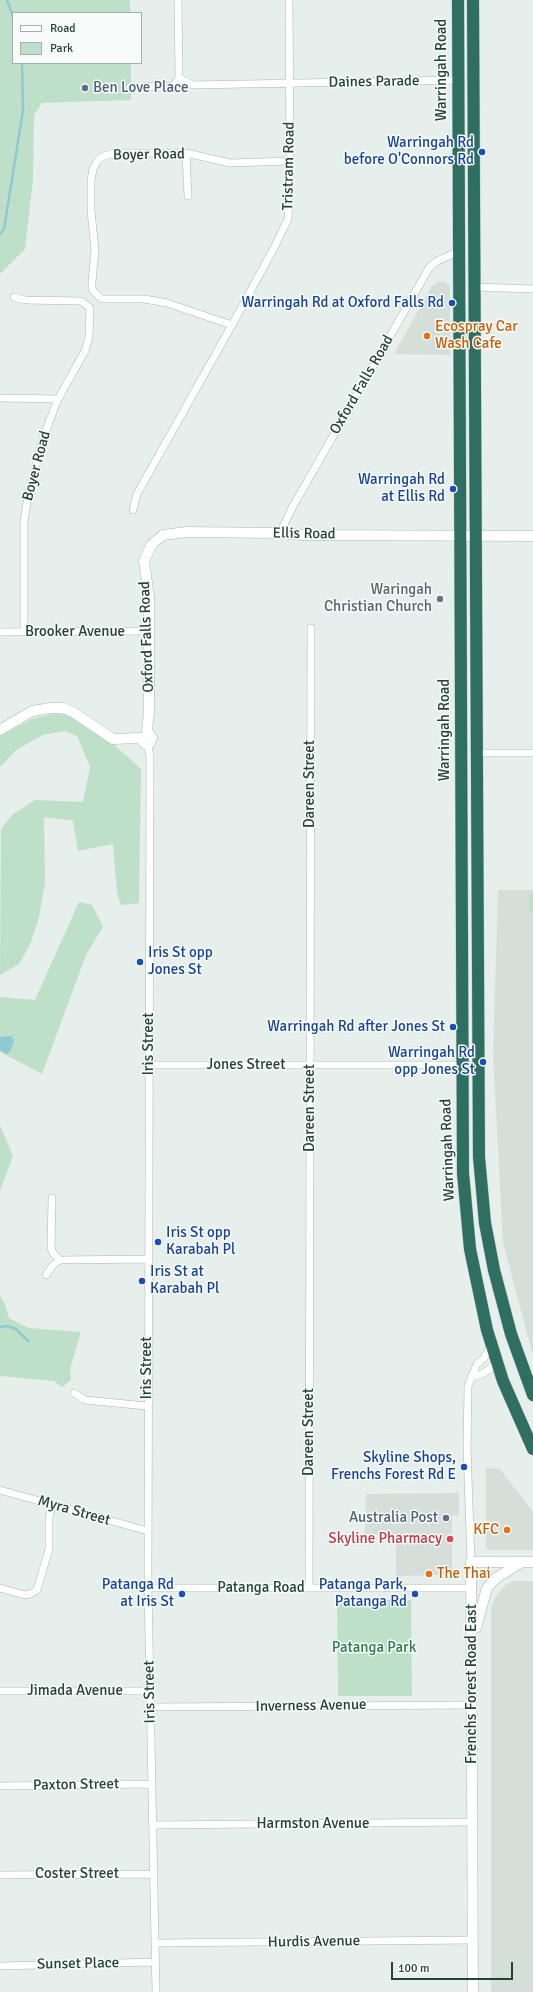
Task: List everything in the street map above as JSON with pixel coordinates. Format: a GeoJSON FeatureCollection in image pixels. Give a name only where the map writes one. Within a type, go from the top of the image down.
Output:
{"type":"FeatureCollection","features":[{"type":"Feature","properties":{"kind":"highway","name":"Warringah Road"},"geometry":{"type":"LineString","coordinates":[[458,0],[463,1173],[467,1225],[479,1299],[497,1364],[514,1408],[533,1449]]}},
{"type":"Feature","properties":{"kind":"highway","name":"Warringah Road"},"geometry":{"type":"LineString","coordinates":[[473,0],[478,1121],[481,1189],[489,1247],[503,1309],[533,1395]]}},
{"type":"Feature","properties":{"kind":"street"},"geometry":{"type":"LineString","coordinates":[[130,87],[170,86],[179,78],[178,0]]}},
{"type":"Feature","properties":{"kind":"street","name":"Tristram Road"},"geometry":{"type":"LineString","coordinates":[[133,510],[137,494],[232,326],[288,219],[290,161],[289,0]]}},
{"type":"Feature","properties":{"kind":"street"},"geometry":{"type":"LineString","coordinates":[[179,78],[193,85],[290,84]]}},
{"type":"Feature","properties":{"kind":"street","name":"Daines Parade"},"geometry":{"type":"LineString","coordinates":[[290,84],[458,80]]}},
{"type":"Feature","properties":{"kind":"street","name":"Boyer Road"},"geometry":{"type":"LineString","coordinates":[[232,326],[167,303],[144,299],[102,298],[92,290],[95,250],[91,212],[91,181],[93,169],[98,160],[104,156],[115,153],[186,153],[230,163],[290,161]]}},
{"type":"Feature","properties":{"kind":"street"},"geometry":{"type":"LineString","coordinates":[[186,153],[188,196]]}},
{"type":"Feature","properties":{"kind":"street","name":"Oxford Falls Road"},"geometry":{"type":"LineString","coordinates":[[280,533],[292,508],[429,268],[437,261],[460,252]]}},
{"type":"Feature","properties":{"kind":"street"},"geometry":{"type":"LineString","coordinates":[[475,287],[533,288]]}},
{"type":"Feature","properties":{"kind":"street","name":"Boyer Road"},"geometry":{"type":"LineString","coordinates":[[14,297],[25,300],[81,300],[90,308],[89,337],[85,351],[58,399],[43,438],[24,521],[24,632]]}},
{"type":"Feature","properties":{"kind":"street"},"geometry":{"type":"LineString","coordinates":[[0,398],[58,399]]}},
{"type":"Feature","properties":{"kind":"street","name":"Ellis Road"},"geometry":{"type":"LineString","coordinates":[[152,544],[167,534],[186,532],[280,533],[303,535],[533,536]]}},
{"type":"Feature","properties":{"kind":"street","name":"Oxford Falls Road"},"geometry":{"type":"LineString","coordinates":[[145,738],[149,712],[149,597],[144,562],[152,544]]}},
{"type":"Feature","properties":{"kind":"street","name":"Dareen Street"},"geometry":{"type":"LineString","coordinates":[[309,1588],[311,628]]}},
{"type":"Feature","properties":{"kind":"street","name":"Brooker Avenue"},"geometry":{"type":"LineString","coordinates":[[0,632],[149,631]]}},
{"type":"Feature","properties":{"kind":"street"},"geometry":{"type":"LineString","coordinates":[[0,730],[32,711],[51,708],[73,712],[113,739],[145,738]]}},
{"type":"Feature","properties":{"kind":"street","name":"Iris Street"},"geometry":{"type":"LineString","coordinates":[[145,738],[150,758],[147,1406],[148,1588],[156,1992]]}},
{"type":"Feature","properties":{"kind":"street"},"geometry":{"type":"LineString","coordinates":[[476,753],[533,753]]}},
{"type":"Feature","properties":{"kind":"street","name":"Jones Street"},"geometry":{"type":"LineString","coordinates":[[149,1065],[462,1065]]}},
{"type":"Feature","properties":{"kind":"street"},"geometry":{"type":"LineString","coordinates":[[52,1198],[51,1248],[53,1253],[60,1260]]}},
{"type":"Feature","properties":{"kind":"street"},"geometry":{"type":"LineString","coordinates":[[46,1275],[53,1265],[60,1260],[148,1259]]}},
{"type":"Feature","properties":{"kind":"street","name":"Frenchs Forest Road East"},"geometry":{"type":"LineString","coordinates":[[473,1992],[472,1653],[467,1401],[468,1386],[471,1377],[477,1364],[484,1358],[491,1345]]}},
{"type":"Feature","properties":{"kind":"street"},"geometry":{"type":"LineString","coordinates":[[471,1377],[482,1374],[497,1364]]}},
{"type":"Feature","properties":{"kind":"street"},"geometry":{"type":"LineString","coordinates":[[74,1394],[85,1400],[147,1406]]}},
{"type":"Feature","properties":{"kind":"street","name":"Myra Street"},"geometry":{"type":"LineString","coordinates":[[0,1490],[148,1531]]}},
{"type":"Feature","properties":{"kind":"street"},"geometry":{"type":"LineString","coordinates":[[0,1588],[25,1595],[37,1590],[49,1549],[49,1518],[52,1505]]}},
{"type":"Feature","properties":{"kind":"street"},"geometry":{"type":"LineString","coordinates":[[471,1562],[533,1562]]}},
{"type":"Feature","properties":{"kind":"street"},"geometry":{"type":"LineString","coordinates":[[472,1653],[480,1606],[487,1588],[496,1578],[522,1562]]}},
{"type":"Feature","properties":{"kind":"street","name":"Patanga Road"},"geometry":{"type":"LineString","coordinates":[[148,1588],[471,1588]]}},
{"type":"Feature","properties":{"kind":"street","name":"Jimada Avenue"},"geometry":{"type":"LineString","coordinates":[[0,1691],[150,1691]]}},
{"type":"Feature","properties":{"kind":"street","name":"Inverness Avenue"},"geometry":{"type":"LineString","coordinates":[[151,1707],[472,1705]]}},
{"type":"Feature","properties":{"kind":"street","name":"Paxton Street"},"geometry":{"type":"LineString","coordinates":[[0,1786],[152,1784]]}},
{"type":"Feature","properties":{"kind":"street","name":"Harmston Avenue"},"geometry":{"type":"LineString","coordinates":[[153,1825],[472,1822]]}},
{"type":"Feature","properties":{"kind":"street","name":"Coster Street"},"geometry":{"type":"LineString","coordinates":[[0,1875],[154,1874]]}},
{"type":"Feature","properties":{"kind":"street","name":"Hurdis Avenue"},"geometry":{"type":"LineString","coordinates":[[155,1943],[472,1940]]}},
{"type":"Feature","properties":{"kind":"street","name":"Sunset Place"},"geometry":{"type":"LineString","coordinates":[[0,1966],[155,1962]]}},
{"type":"Feature","properties":{"kind":"shaded area","name":"Ecospray Car Wash Cafe"},"geometry":{"type":"Polygon","coordinates":[[[439,281],[445,282],[450,286],[450,355],[394,354],[432,286],[439,281]]]}},
{"type":"Feature","properties":{"kind":"shaded area"},"geometry":{"type":"Polygon","coordinates":[[[498,890],[533,890],[533,1356],[503,1243],[493,1055],[498,890]]]}},
{"type":"Feature","properties":{"kind":"shaded area"},"geometry":{"type":"Polygon","coordinates":[[[486,1468],[500,1469],[533,1512],[533,1550],[488,1550],[486,1548],[486,1468]]]}},
{"type":"Feature","properties":{"kind":"shaded area"},"geometry":{"type":"Polygon","coordinates":[[[459,1493],[459,1515],[452,1515],[452,1571],[447,1575],[396,1576],[396,1535],[365,1534],[366,1494],[459,1493]]]}},
{"type":"Feature","properties":{"kind":"shaded area"},"geometry":{"type":"Polygon","coordinates":[[[513,1581],[533,1581],[533,1992],[491,1992],[491,1608],[496,1596],[504,1586],[513,1581]]]}},
{"type":"Feature","properties":{"kind":"green space"},"geometry":{"type":"Polygon","coordinates":[[[0,0],[130,0],[130,12],[12,12],[12,64],[131,64],[131,100],[42,103],[34,115],[33,180],[25,249],[0,274],[0,0]]]}},
{"type":"Feature","properties":{"kind":"green space"},"geometry":{"type":"Polygon","coordinates":[[[53,714],[72,715],[111,742],[141,769],[139,903],[121,905],[117,893],[113,844],[78,851],[73,821],[44,817],[45,883],[39,917],[30,945],[19,964],[0,975],[1,829],[12,815],[35,800],[83,802],[90,767],[77,736],[64,731],[43,735],[16,750],[0,767],[0,736],[34,718],[53,714]]]}},
{"type":"Feature","properties":{"kind":"green space"},"geometry":{"type":"Polygon","coordinates":[[[529,894],[533,894],[533,912],[529,912],[529,894]]]}},
{"type":"Feature","properties":{"kind":"green space"},"geometry":{"type":"Polygon","coordinates":[[[79,902],[92,905],[103,927],[86,955],[42,1074],[0,1052],[0,997],[35,1000],[79,902]]]}},
{"type":"Feature","properties":{"kind":"green space"},"geometry":{"type":"Polygon","coordinates":[[[0,1125],[13,1156],[0,1191],[0,1125]]]}},
{"type":"Feature","properties":{"kind":"green space"},"geometry":{"type":"Polygon","coordinates":[[[0,1296],[5,1304],[9,1318],[29,1328],[81,1332],[70,1369],[71,1380],[62,1387],[54,1381],[0,1376],[0,1296]]]}},
{"type":"Feature","properties":{"kind":"green space","name":"Patanga Park"},"geometry":{"type":"Polygon","coordinates":[[[337,1600],[411,1600],[412,1696],[338,1696],[337,1600]]]}},
{"type":"Feature","properties":{"kind":"water"},"geometry":{"type":"Polygon","coordinates":[[[11,1036],[14,1041],[11,1050],[7,1054],[0,1050],[0,1037],[11,1036]]]}},
{"type":"Feature","properties":{"kind":"waterway"},"geometry":{"type":"LineString","coordinates":[[7,0],[12,13]]}},
{"type":"Feature","properties":{"kind":"waterway"},"geometry":{"type":"LineString","coordinates":[[0,234],[4,229],[23,110],[22,64]]}},
{"type":"Feature","properties":{"kind":"waterway"},"geometry":{"type":"LineString","coordinates":[[0,1327],[8,1326],[16,1329],[28,1341]]}},
{"type":"Feature","properties":{"kind":"place","name":"Ben Love Place"},"geometry":{"type":"Point","coordinates":[85,88]}},
{"type":"Feature","properties":{"kind":"place","name":"Warringah Rd before O'Connors Rd"},"geometry":{"type":"Point","coordinates":[482,152]}},
{"type":"Feature","properties":{"kind":"place","name":"Warringah Rd at Oxford Falls Rd"},"geometry":{"type":"Point","coordinates":[452,303]}},
{"type":"Feature","properties":{"kind":"place","name":"Ecospray Car Wash Cafe"},"geometry":{"type":"Point","coordinates":[427,336]}},
{"type":"Feature","properties":{"kind":"place","name":"Warringah Rd at Ellis Rd"},"geometry":{"type":"Point","coordinates":[453,489]}},
{"type":"Feature","properties":{"kind":"place","name":"Waringah Christian Church"},"geometry":{"type":"Point","coordinates":[440,599]}},
{"type":"Feature","properties":{"kind":"place","name":"Iris St opp Jones St"},"geometry":{"type":"Point","coordinates":[140,962]}},
{"type":"Feature","properties":{"kind":"place","name":"Warringah Rd after Jones St"},"geometry":{"type":"Point","coordinates":[453,1027]}},
{"type":"Feature","properties":{"kind":"place","name":"Warringah Rd opp Jones St"},"geometry":{"type":"Point","coordinates":[483,1062]}},
{"type":"Feature","properties":{"kind":"place","name":"Iris St opp Karabah Pl"},"geometry":{"type":"Point","coordinates":[158,1242]}},
{"type":"Feature","properties":{"kind":"place","name":"Iris St at Karabah Pl"},"geometry":{"type":"Point","coordinates":[142,1281]}},
{"type":"Feature","properties":{"kind":"place","name":"Skyline Shops, Frenchs Forest Rd E"},"geometry":{"type":"Point","coordinates":[464,1467]}},
{"type":"Feature","properties":{"kind":"place","name":"Australia Post"},"geometry":{"type":"Point","coordinates":[446,1518]}},
{"type":"Feature","properties":{"kind":"place","name":"KFC"},"geometry":{"type":"Point","coordinates":[507,1530]}},
{"type":"Feature","properties":{"kind":"place","name":"Skyline Pharmacy"},"geometry":{"type":"Point","coordinates":[450,1539]}},
{"type":"Feature","properties":{"kind":"place","name":"The Thai"},"geometry":{"type":"Point","coordinates":[429,1574]}},
{"type":"Feature","properties":{"kind":"place","name":"Patanga Rd at Iris St"},"geometry":{"type":"Point","coordinates":[182,1594]}},
{"type":"Feature","properties":{"kind":"place","name":"Patanga Park, Patanga Rd"},"geometry":{"type":"Point","coordinates":[415,1594]}}]}
